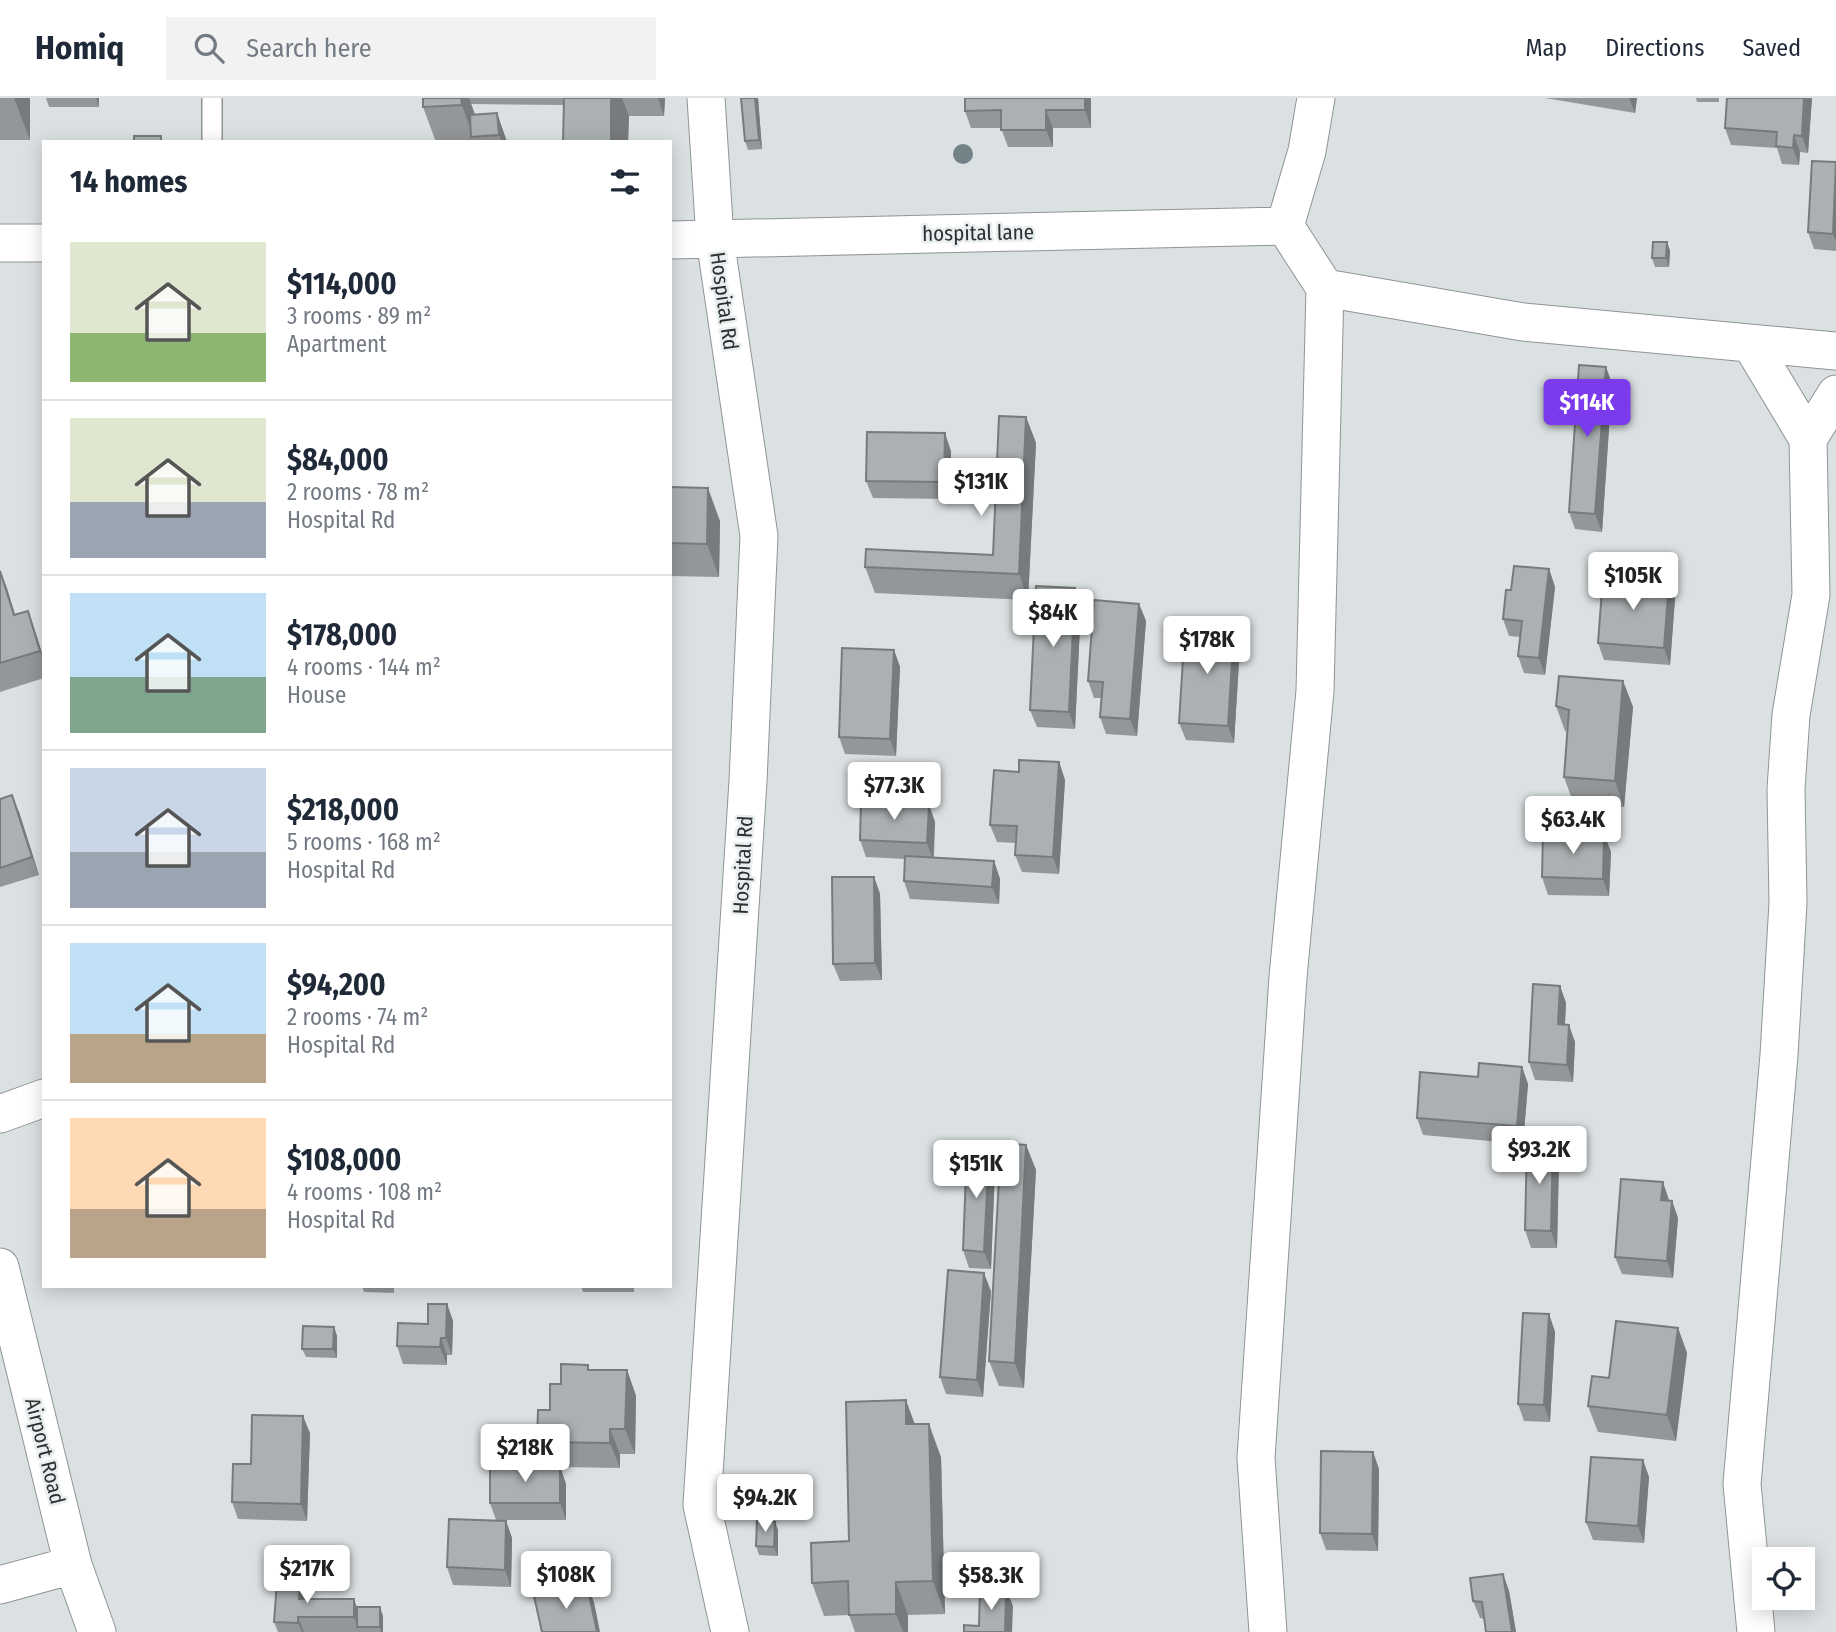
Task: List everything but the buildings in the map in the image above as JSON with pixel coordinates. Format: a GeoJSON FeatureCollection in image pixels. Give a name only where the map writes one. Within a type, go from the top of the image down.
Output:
{"type":"FeatureCollection","features":[{"type":"Feature","properties":{"kind":"street","name":"Hospital Rd"},"geometry":{"type":"LineString","coordinates":[[706,98],[715,239],[759,536],[748,781],[702,1505],[730,1632]]}},
{"type":"Feature","properties":{"kind":"street"},"geometry":{"type":"LineString","coordinates":[[1268,1632],[1256,1458],[1288,977],[1315,691],[1325,288],[1285,226],[1307,151],[1316,98]]}},
{"type":"Feature","properties":{"kind":"street","name":"hospital lane"},"geometry":{"type":"LineString","coordinates":[[672,240],[1285,226]]}},
{"type":"Feature","properties":{"kind":"street"},"geometry":{"type":"LineString","coordinates":[[0,243],[42,243]]}},
{"type":"Feature","properties":{"kind":"street"},"geometry":{"type":"LineString","coordinates":[[1325,288],[1523,322],[1836,351]]}},
{"type":"Feature","properties":{"kind":"street"},"geometry":{"type":"LineString","coordinates":[[1751,344],[1808,439],[1811,594],[1791,715],[1786,789],[1787,903],[1779,1055],[1742,1484],[1755,1632]]}},
{"type":"Feature","properties":{"kind":"street"},"geometry":{"type":"LineString","coordinates":[[1808,439],[1836,394]]}},
{"type":"Feature","properties":{"kind":"street"},"geometry":{"type":"LineString","coordinates":[[0,1114],[42,1099]]}},
{"type":"Feature","properties":{"kind":"street","name":"Airport Road"},"geometry":{"type":"LineString","coordinates":[[0,1267],[74,1565],[97,1632]]}},
{"type":"Feature","properties":{"kind":"street"},"geometry":{"type":"LineString","coordinates":[[0,1585],[74,1565]]}},
{"type":"Feature","properties":{"kind":"lane"},"geometry":{"type":"LineString","coordinates":[[212,98],[212,140]]}}]}
